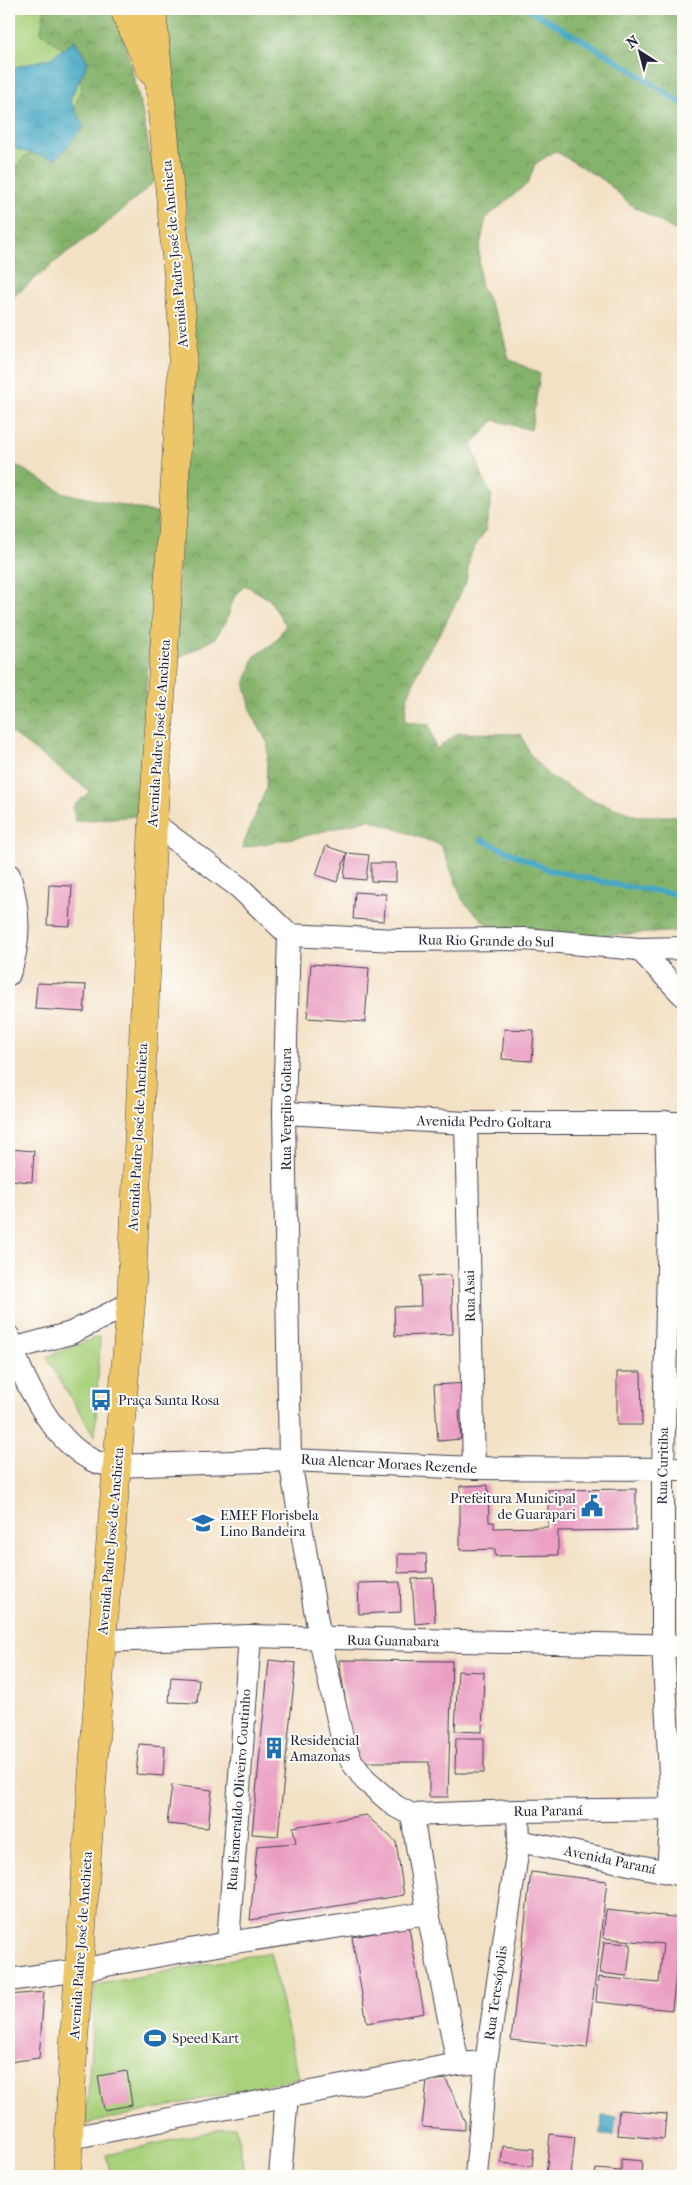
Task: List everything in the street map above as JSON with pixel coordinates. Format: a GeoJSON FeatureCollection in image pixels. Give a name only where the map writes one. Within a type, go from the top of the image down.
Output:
{"type":"FeatureCollection","features":[{"type":"Feature","properties":{"kind":"main road","name":"Avenida Padre José de Anchieta"},"geometry":{"type":"LineString","coordinates":[[124,9],[162,98]]}},
{"type":"Feature","properties":{"kind":"main road","name":"Avenida Padre José de Anchieta"},"geometry":{"type":"LineString","coordinates":[[67,2176],[102,1641],[131,1303],[153,823],[184,338],[152,9]]}},
{"type":"Feature","properties":{"kind":"street"},"geometry":{"type":"LineString","coordinates":[[153,823],[240,888],[289,935]]}},
{"type":"Feature","properties":{"kind":"street"},"geometry":{"type":"LineString","coordinates":[[9,875],[14,893],[18,934],[9,974]]}},
{"type":"Feature","properties":{"kind":"street","name":"Rua Rio Grande do Sul"},"geometry":{"type":"LineString","coordinates":[[289,935],[396,940],[525,939],[639,949],[683,948]]}},
{"type":"Feature","properties":{"kind":"street","name":"Rua Vergilio Goltara"},"geometry":{"type":"LineString","coordinates":[[289,935],[284,1113],[290,1460],[320,1639],[342,1742],[352,1762],[365,1780],[395,1806],[412,1815]]}},
{"type":"Feature","properties":{"kind":"street"},"geometry":{"type":"LineString","coordinates":[[639,949],[683,995]]}},
{"type":"Feature","properties":{"kind":"street","name":"Avenida Pedro Goltara"},"geometry":{"type":"LineString","coordinates":[[284,1113],[466,1124],[675,1122]]}},
{"type":"Feature","properties":{"kind":"street","name":"Rua Curitiba"},"geometry":{"type":"LineString","coordinates":[[675,1122],[673,1646],[678,1810]]}},
{"type":"Feature","properties":{"kind":"street","name":"Rua Asai"},"geometry":{"type":"LineString","coordinates":[[466,1124],[474,1468]]}},
{"type":"Feature","properties":{"kind":"street"},"geometry":{"type":"LineString","coordinates":[[11,1343],[71,1333],[131,1303]]}},
{"type":"Feature","properties":{"kind":"street","name":"Rua Alencar Moraes Rezende"},"geometry":{"type":"LineString","coordinates":[[11,1343],[37,1400],[57,1431],[77,1450],[94,1462],[116,1466],[290,1460],[474,1468],[673,1469]]}},
{"type":"Feature","properties":{"kind":"street","name":"Rua Guanabara"},"geometry":{"type":"LineString","coordinates":[[102,1641],[250,1636],[673,1646]]}},
{"type":"Feature","properties":{"kind":"street","name":"Rua Esmeraldo Oliveiro Coutinho"},"geometry":{"type":"LineString","coordinates":[[228,1943],[250,1636]]}},
{"type":"Feature","properties":{"kind":"street","name":"Rua Paraná"},"geometry":{"type":"LineString","coordinates":[[412,1815],[518,1811],[678,1810]]}},
{"type":"Feature","properties":{"kind":"street","name":"Avenida Paraná"},"geometry":{"type":"LineString","coordinates":[[519,1841],[600,1856],[676,1874],[678,1810]]}},
{"type":"Feature","properties":{"kind":"street","name":"Rua Teresópolis"},"geometry":{"type":"LineString","coordinates":[[476,2176],[486,2062],[519,1841],[518,1811]]}},
{"type":"Feature","properties":{"kind":"street"},"geometry":{"type":"LineString","coordinates":[[412,1815],[428,1913],[458,2064]]}},
{"type":"Feature","properties":{"kind":"street"},"geometry":{"type":"LineString","coordinates":[[9,1980],[79,1970],[228,1943],[428,1913]]}},
{"type":"Feature","properties":{"kind":"street"},"geometry":{"type":"LineString","coordinates":[[70,2138],[458,2064],[486,2062]]}},
{"type":"Feature","properties":{"kind":"street"},"geometry":{"type":"LineString","coordinates":[[280,2176],[287,2096]]}},
{"type":"Feature","properties":{"kind":"green space"},"geometry":{"type":"Polygon","coordinates":[[[9,9],[45,9],[41,32],[70,54],[83,86],[71,119],[43,148],[24,157],[9,179],[9,9]]]}},
{"type":"Feature","properties":{"kind":"green space"},"geometry":{"type":"Polygon","coordinates":[[[45,9],[116,9],[142,110],[155,181],[113,218],[56,261],[11,299],[9,309],[9,179],[24,157],[43,148],[71,119],[82,86],[70,54],[41,32],[45,9]]]}},
{"type":"Feature","properties":{"kind":"green space"},"geometry":{"type":"Polygon","coordinates":[[[161,9],[683,9],[683,235],[630,204],[605,181],[555,151],[535,164],[528,183],[486,218],[479,250],[480,284],[500,323],[509,359],[540,374],[531,430],[494,420],[472,445],[484,481],[492,496],[485,531],[470,555],[466,582],[444,626],[423,660],[407,698],[405,721],[429,725],[436,749],[459,733],[521,734],[529,753],[549,776],[590,799],[637,816],[683,816],[683,931],[522,940],[488,926],[463,901],[441,845],[369,819],[309,835],[242,848],[266,789],[268,744],[252,714],[245,685],[254,657],[276,641],[286,625],[269,599],[245,585],[234,597],[226,622],[214,639],[176,659],[189,264],[187,210],[178,156],[175,93],[167,55],[161,9]]]}},
{"type":"Feature","properties":{"kind":"green space"},"geometry":{"type":"Polygon","coordinates":[[[9,443],[14,464],[64,493],[158,513],[138,816],[75,821],[73,807],[90,791],[9,731],[9,443]]]}},
{"type":"Feature","properties":{"kind":"green space"},"geometry":{"type":"Polygon","coordinates":[[[100,1336],[95,1437],[46,1357],[100,1336]]]}},
{"type":"Feature","properties":{"kind":"green space","name":"Speed Kart"},"geometry":{"type":"Polygon","coordinates":[[[270,1952],[299,2078],[86,2124],[95,1985],[270,1952]]]}},
{"type":"Feature","properties":{"kind":"green space"},"geometry":{"type":"Polygon","coordinates":[[[235,2126],[246,2176],[111,2176],[106,2155],[235,2126]]]}},
{"type":"Feature","properties":{"kind":"water"},"geometry":{"type":"Polygon","coordinates":[[[75,40],[88,62],[70,100],[84,127],[56,159],[18,150],[9,140],[9,63],[15,67],[51,58],[75,40]]]}},
{"type":"Feature","properties":{"kind":"water"},"geometry":{"type":"Polygon","coordinates":[[[602,2116],[616,2117],[614,2136],[601,2135],[602,2116]]]}},
{"type":"Feature","properties":{"kind":"building"},"geometry":{"type":"Polygon","coordinates":[[[326,846],[347,853],[337,882],[316,875],[326,846]]]}},
{"type":"Feature","properties":{"kind":"building"},"geometry":{"type":"Polygon","coordinates":[[[347,853],[369,855],[366,880],[344,878],[347,853]]]}},
{"type":"Feature","properties":{"kind":"building"},"geometry":{"type":"Polygon","coordinates":[[[371,863],[396,863],[396,882],[371,881],[371,863]]]}},
{"type":"Feature","properties":{"kind":"building"},"geometry":{"type":"Polygon","coordinates":[[[49,885],[72,886],[70,926],[47,925],[49,885]]]}},
{"type":"Feature","properties":{"kind":"building"},"geometry":{"type":"Polygon","coordinates":[[[355,892],[386,894],[384,921],[353,919],[355,892]]]}},
{"type":"Feature","properties":{"kind":"building"},"geometry":{"type":"Polygon","coordinates":[[[311,964],[369,968],[365,1022],[307,1018],[311,964]]]}},
{"type":"Feature","properties":{"kind":"building"},"geometry":{"type":"Polygon","coordinates":[[[37,983],[86,985],[84,1012],[35,1009],[37,983]]]}},
{"type":"Feature","properties":{"kind":"building"},"geometry":{"type":"Polygon","coordinates":[[[504,1029],[534,1030],[532,1061],[502,1059],[504,1029]]]}},
{"type":"Feature","properties":{"kind":"building"},"geometry":{"type":"Polygon","coordinates":[[[9,1149],[34,1151],[32,1182],[9,1180],[9,1149]]]}},
{"type":"Feature","properties":{"kind":"building"},"geometry":{"type":"Polygon","coordinates":[[[451,1275],[453,1334],[395,1336],[394,1307],[421,1306],[420,1276],[451,1275]]]}},
{"type":"Feature","properties":{"kind":"building"},"geometry":{"type":"Polygon","coordinates":[[[617,1372],[641,1372],[642,1425],[617,1425],[617,1372]]]}},
{"type":"Feature","properties":{"kind":"building"},"geometry":{"type":"Polygon","coordinates":[[[468,1383],[470,1410],[459,1411],[461,1439],[438,1441],[434,1385],[468,1383]]]}},
{"type":"Feature","properties":{"kind":"building","name":"Prefeitura Municipal de Guarapari"},"geometry":{"type":"Polygon","coordinates":[[[488,1485],[489,1522],[494,1522],[494,1528],[548,1527],[548,1490],[636,1489],[636,1530],[558,1531],[558,1555],[495,1556],[495,1549],[460,1550],[460,1486],[488,1485]]]}},
{"type":"Feature","properties":{"kind":"building"},"geometry":{"type":"Polygon","coordinates":[[[398,1554],[426,1554],[427,1572],[398,1573],[398,1554]]]}},
{"type":"Feature","properties":{"kind":"building"},"geometry":{"type":"Polygon","coordinates":[[[433,1578],[435,1622],[415,1624],[412,1579],[433,1578]]]}},
{"type":"Feature","properties":{"kind":"building"},"geometry":{"type":"Polygon","coordinates":[[[400,1582],[401,1612],[359,1614],[358,1583],[400,1582]]]}},
{"type":"Feature","properties":{"kind":"building","name":"Residencial Amazonas"},"geometry":{"type":"Polygon","coordinates":[[[269,1660],[296,1663],[278,1836],[252,1834],[269,1660]]]}},
{"type":"Feature","properties":{"kind":"building"},"geometry":{"type":"Polygon","coordinates":[[[339,1660],[452,1661],[448,1797],[429,1797],[429,1762],[355,1762],[339,1660]]]}},
{"type":"Feature","properties":{"kind":"building"},"geometry":{"type":"Polygon","coordinates":[[[458,1671],[484,1672],[482,1732],[455,1731],[458,1671]]]}},
{"type":"Feature","properties":{"kind":"building"},"geometry":{"type":"Polygon","coordinates":[[[171,1677],[199,1679],[197,1703],[169,1702],[171,1677]]]}},
{"type":"Feature","properties":{"kind":"building"},"geometry":{"type":"Polygon","coordinates":[[[456,1738],[484,1738],[484,1773],[455,1773],[456,1738]]]}},
{"type":"Feature","properties":{"kind":"building"},"geometry":{"type":"Polygon","coordinates":[[[139,1744],[165,1746],[163,1776],[136,1774],[139,1744]]]}},
{"type":"Feature","properties":{"kind":"building"},"geometry":{"type":"Polygon","coordinates":[[[172,1785],[212,1790],[208,1828],[167,1824],[172,1785]]]}},
{"type":"Feature","properties":{"kind":"building"},"geometry":{"type":"Polygon","coordinates":[[[366,1815],[396,1842],[404,1895],[250,1920],[257,1846],[296,1843],[293,1827],[366,1815]]]}},
{"type":"Feature","properties":{"kind":"building"},"geometry":{"type":"Polygon","coordinates":[[[531,1872],[607,1881],[587,2048],[511,2040],[531,1872]]]}},
{"type":"Feature","properties":{"kind":"building"},"geometry":{"type":"Polygon","coordinates":[[[606,1910],[682,1918],[672,2010],[596,2002],[598,1977],[659,1983],[663,1944],[603,1938],[606,1910]]]}},
{"type":"Feature","properties":{"kind":"building"},"geometry":{"type":"Polygon","coordinates":[[[409,1927],[424,2013],[367,2023],[352,1937],[409,1927]]]}},
{"type":"Feature","properties":{"kind":"building"},"geometry":{"type":"Polygon","coordinates":[[[604,1942],[631,1944],[627,1976],[600,1973],[604,1942]]]}},
{"type":"Feature","properties":{"kind":"building"},"geometry":{"type":"Polygon","coordinates":[[[44,1992],[39,2058],[9,2062],[9,1995],[44,1992]]]}},
{"type":"Feature","properties":{"kind":"building"},"geometry":{"type":"Polygon","coordinates":[[[127,2071],[132,2105],[104,2110],[98,2076],[127,2071]]]}},
{"type":"Feature","properties":{"kind":"building"},"geometry":{"type":"Polygon","coordinates":[[[446,2079],[465,2122],[465,2130],[422,2127],[427,2081],[446,2079]]]}},
{"type":"Feature","properties":{"kind":"building"},"geometry":{"type":"Polygon","coordinates":[[[619,2110],[666,2114],[664,2139],[617,2135],[619,2110]]]}},
{"type":"Feature","properties":{"kind":"building"},"geometry":{"type":"Polygon","coordinates":[[[550,2134],[575,2137],[571,2176],[546,2176],[550,2134]]]}},
{"type":"Feature","properties":{"kind":"building"},"geometry":{"type":"Polygon","coordinates":[[[503,2146],[534,2149],[532,2166],[501,2163],[503,2146]]]}},
{"type":"Feature","properties":{"kind":"building"},"geometry":{"type":"Polygon","coordinates":[[[621,2159],[642,2161],[641,2176],[595,2176],[596,2169],[621,2171],[621,2159]]]}},
{"type":"Feature","properties":{"kind":"waterway"},"geometry":{"type":"LineString","coordinates":[[528,9],[613,58],[683,104]]}},
{"type":"Feature","properties":{"kind":"waterway"},"geometry":{"type":"LineString","coordinates":[[482,840],[549,870],[623,886],[683,895]]}},
{"type":"Feature","properties":{"kind":"place","name":"Praça Santa Rosa"},"geometry":{"type":"Point","coordinates":[101,1400]}},
{"type":"Feature","properties":{"kind":"place","name":"Prefeitura Municipal de Guarapari"},"geometry":{"type":"Point","coordinates":[592,1506]}},
{"type":"Feature","properties":{"kind":"place","name":"EMEF Florisbela Lino Bandeira"},"geometry":{"type":"Point","coordinates":[203,1523]}},
{"type":"Feature","properties":{"kind":"place","name":"Residencial Amazonas"},"geometry":{"type":"Point","coordinates":[274,1748]}},
{"type":"Feature","properties":{"kind":"place","name":"Speed Kart"},"geometry":{"type":"Point","coordinates":[155,2038]}}]}
